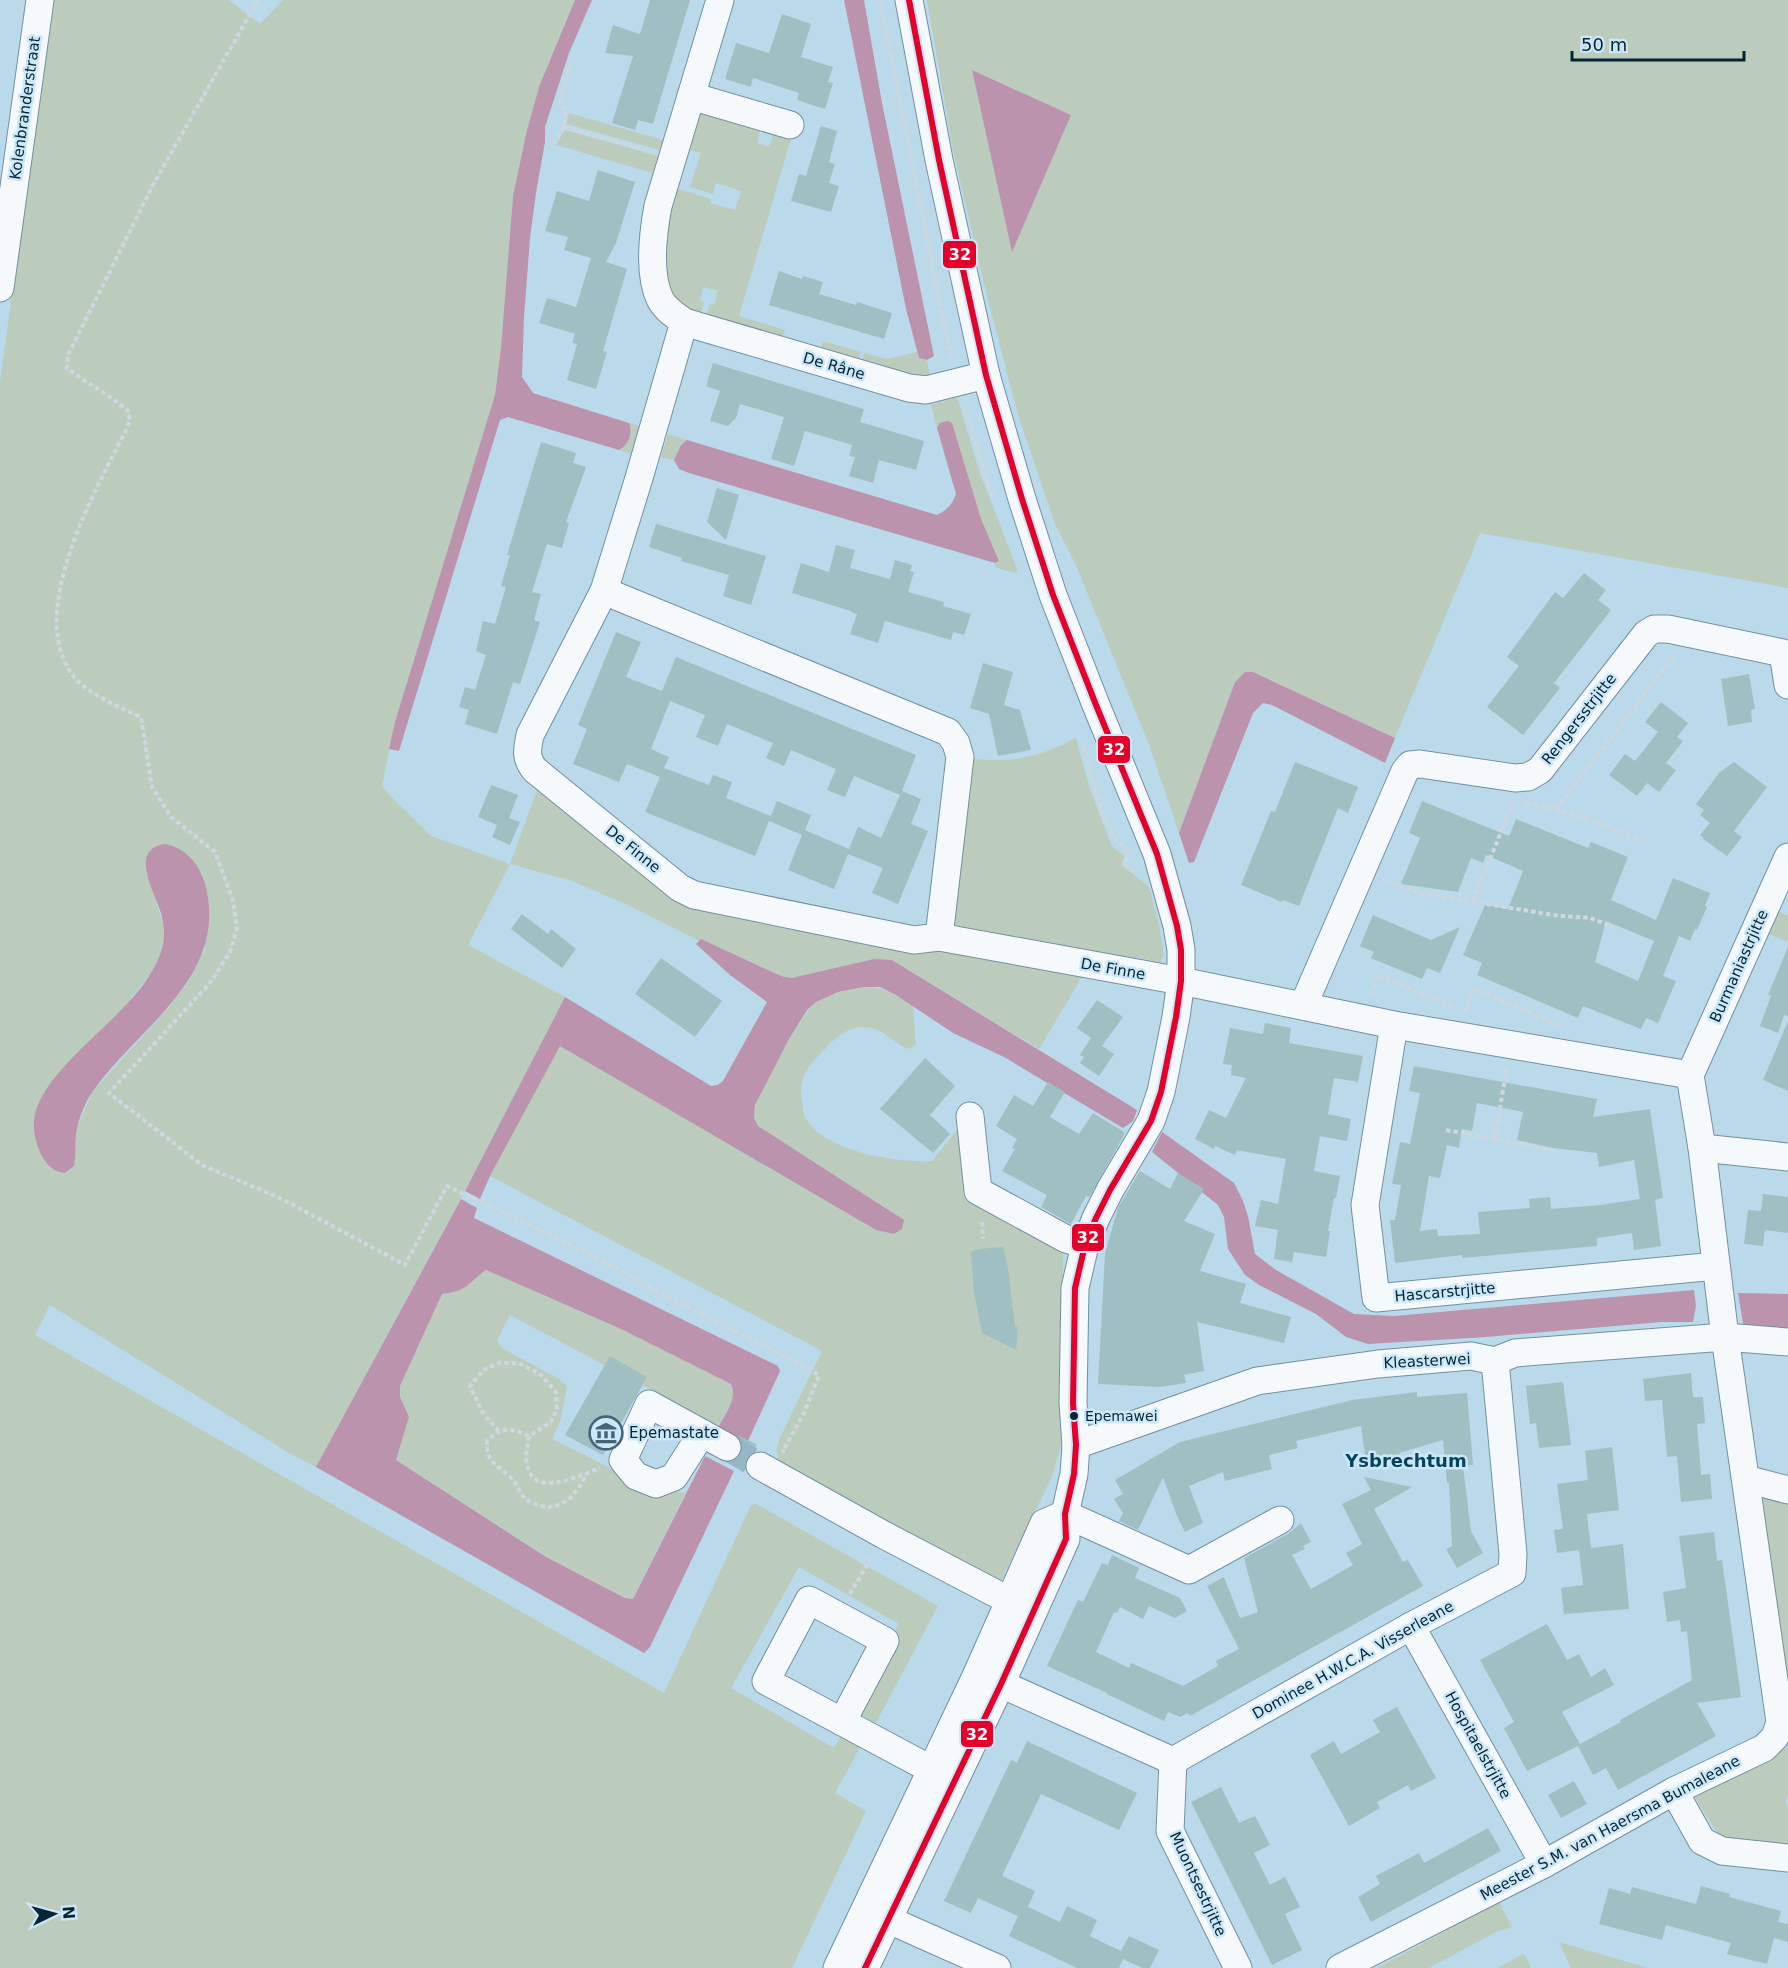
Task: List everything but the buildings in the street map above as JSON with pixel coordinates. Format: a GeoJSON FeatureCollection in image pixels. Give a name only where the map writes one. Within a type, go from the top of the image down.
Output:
{"type":"FeatureCollection","features":[{"type":"Feature","properties":{"kind":"street","name":"Kolenbranderstraat"},"geometry":{"type":"LineString","coordinates":[[0,288],[40,0]]}},
{"type":"Feature","properties":{"kind":"street","name":"De Râne"},"geometry":{"type":"LineString","coordinates":[[720,0],[656,214],[653,231],[653,257],[655,281],[660,300],[669,311],[684,322],[909,388],[926,390],[986,375]]}},
{"type":"Feature","properties":{"kind":"street"},"geometry":{"type":"LineString","coordinates":[[865,1968],[1001,1684],[1066,1539],[1065,1514],[1074,1474],[1076,1445],[1073,1403],[1075,1288],[1085,1245],[1096,1218],[1151,1121],[1167,1066],[1181,981],[1181,950],[1177,926],[1157,854],[1053,595],[986,375],[942,172],[909,0]]}},
{"type":"Feature","properties":{"kind":"street"},"geometry":{"type":"LineString","coordinates":[[692,96],[790,125]]}},
{"type":"Feature","properties":{"kind":"street","name":"De Finne"},"geometry":{"type":"LineString","coordinates":[[684,322],[604,591],[530,735],[527,749],[528,762],[680,888],[694,895],[914,940],[939,937],[1181,981]]}},
{"type":"Feature","properties":{"kind":"street"},"geometry":{"type":"LineString","coordinates":[[604,591],[948,732],[956,743],[960,758],[939,937]]}},
{"type":"Feature","properties":{"kind":"street","name":"Rengersstrjitte"},"geometry":{"type":"LineString","coordinates":[[1303,1006],[1405,771],[1410,765],[1420,764],[1515,778],[1528,777],[1540,770],[1646,634],[1654,629],[1668,629],[1783,653],[1788,685]]}},
{"type":"Feature","properties":{"kind":"street","name":"Burmaniastrjitte"},"geometry":{"type":"LineString","coordinates":[[1690,1075],[1788,857]]}},
{"type":"Feature","properties":{"kind":"street"},"geometry":{"type":"LineString","coordinates":[[1181,981],[1394,1025],[1690,1075],[1702,1148],[1725,1337]]}},
{"type":"Feature","properties":{"kind":"street","name":"Hascarstrjitte"},"geometry":{"type":"LineString","coordinates":[[1394,1025],[1365,1205],[1376,1298],[1716,1266]]}},
{"type":"Feature","properties":{"kind":"street"},"geometry":{"type":"LineString","coordinates":[[970,1116],[978,1191],[1057,1234],[1085,1245]]}},
{"type":"Feature","properties":{"kind":"street"},"geometry":{"type":"LineString","coordinates":[[1702,1148],[1788,1158]]}},
{"type":"Feature","properties":{"kind":"street","name":"Kleasterwei"},"geometry":{"type":"LineString","coordinates":[[1076,1445],[1257,1381],[1378,1364],[1471,1356],[1495,1361],[1515,1353],[1725,1337],[1788,1342]]}},
{"type":"Feature","properties":{"kind":"street","name":"Meester S.M. van Haersma Bumaleane"},"geometry":{"type":"LineString","coordinates":[[1340,1968],[1544,1864],[1674,1791],[1764,1748],[1775,1737],[1779,1722],[1725,1337]]}},
{"type":"Feature","properties":{"kind":"street","name":"Dominee H.W.C.A. Visserleane"},"geometry":{"type":"LineString","coordinates":[[1173,1761],[1411,1626],[1512,1573],[1513,1554],[1495,1361]]}},
{"type":"Feature","properties":{"kind":"street"},"geometry":{"type":"LineString","coordinates":[[702,1433],[674,1477],[656,1484],[636,1476],[623,1460],[649,1404],[702,1433],[727,1447]]}},
{"type":"Feature","properties":{"kind":"street"},"geometry":{"type":"LineString","coordinates":[[760,1466],[1010,1601]]}},
{"type":"Feature","properties":{"kind":"street"},"geometry":{"type":"LineString","coordinates":[[1746,1479],[1788,1490]]}},
{"type":"Feature","properties":{"kind":"street"},"geometry":{"type":"LineString","coordinates":[[837,1968],[932,1770],[1044,1523],[1065,1514],[1190,1570],[1280,1520]]}},
{"type":"Feature","properties":{"kind":"street"},"geometry":{"type":"LineString","coordinates":[[842,1722],[885,1641],[809,1600],[766,1681],[842,1722],[932,1770]]}},
{"type":"Feature","properties":{"kind":"street","name":"Hospitaelstrjitte"},"geometry":{"type":"LineString","coordinates":[[1411,1626],[1544,1864]]}},
{"type":"Feature","properties":{"kind":"street"},"geometry":{"type":"LineString","coordinates":[[1001,1684],[1173,1761]]}},
{"type":"Feature","properties":{"kind":"street","name":"Muontsestrjitte"},"geometry":{"type":"LineString","coordinates":[[1173,1761],[1170,1831],[1238,1968]]}},
{"type":"Feature","properties":{"kind":"street"},"geometry":{"type":"LineString","coordinates":[[1674,1791],[1702,1841],[1722,1851],[1788,1858]]}},
{"type":"Feature","properties":{"kind":"street"},"geometry":{"type":"LineString","coordinates":[[889,1920],[996,1968]]}},
{"type":"Feature","properties":{"kind":"path"},"geometry":{"type":"LineString","coordinates":[[258,0],[154,183],[68,354],[67,368],[130,413],[128,426],[82,518],[66,563],[55,620],[60,653],[75,678],[101,697],[141,717],[152,787],[171,818],[215,852],[233,900],[237,929],[230,952],[210,983],[109,1093],[202,1165],[282,1199],[405,1265],[447,1186],[584,1251],[819,1375],[804,1413],[783,1450],[797,1458],[786,1480]]}},
{"type":"Feature","properties":{"kind":"path"},"geometry":{"type":"LineString","coordinates":[[554,143],[564,127],[566,112],[560,103],[571,63]]}},
{"type":"Feature","properties":{"kind":"path"},"geometry":{"type":"LineString","coordinates":[[564,127],[673,158]]}},
{"type":"Feature","properties":{"kind":"path"},"geometry":{"type":"LineString","coordinates":[[1556,808],[1691,634]]}},
{"type":"Feature","properties":{"kind":"path"},"geometry":{"type":"LineString","coordinates":[[1473,901],[1513,801],[1556,808],[1608,825],[1643,841]]}},
{"type":"Feature","properties":{"kind":"path"},"geometry":{"type":"LineString","coordinates":[[1361,872],[1419,893],[1560,916],[1590,918],[1613,927]]}},
{"type":"Feature","properties":{"kind":"path"},"geometry":{"type":"LineString","coordinates":[[1360,1018],[1378,975],[1465,1013],[1475,989],[1573,1031]]}},
{"type":"Feature","properties":{"kind":"path"},"geometry":{"type":"LineString","coordinates":[[1496,1139],[1510,1045]]}},
{"type":"Feature","properties":{"kind":"path"},"geometry":{"type":"LineString","coordinates":[[1446,1130],[1556,1151]]}},
{"type":"Feature","properties":{"kind":"path"},"geometry":{"type":"LineString","coordinates":[[499,1431],[484,1415],[470,1386],[483,1370],[499,1364],[519,1363],[541,1375],[556,1392],[557,1410],[550,1422],[529,1436],[526,1463],[532,1478],[541,1484],[549,1483],[623,1460]]}},
{"type":"Feature","properties":{"kind":"path"},"geometry":{"type":"LineString","coordinates":[[529,1436],[513,1430],[499,1431],[487,1441],[486,1452],[495,1465],[513,1480],[525,1498],[547,1508],[560,1507],[574,1495],[586,1473]]}},
{"type":"Feature","properties":{"kind":"path"},"geometry":{"type":"LineString","coordinates":[[838,1616],[884,1535]]}},
{"type":"Feature","properties":{"kind":"green space"},"geometry":{"type":"Polygon","coordinates":[[[52,0],[229,0],[260,24],[283,0],[575,0],[544,73],[513,196],[495,395],[395,722],[382,786],[431,836],[510,864],[468,945],[565,997],[465,1191],[316,1467],[289,1453],[50,1305],[35,1335],[664,1693],[751,1505],[756,1504],[938,1606],[876,1723],[853,1711],[899,1624],[799,1567],[731,1688],[834,1748],[844,1731],[864,1740],[835,1793],[866,1811],[792,1968],[0,1968],[0,382],[52,0]],[[146,870],[163,924],[164,938],[160,954],[151,973],[122,1010],[47,1164],[63,1173],[69,1171],[75,1158],[76,1131],[92,1092],[171,1005],[188,982],[205,949],[206,886],[202,872],[146,870]]]}},
{"type":"Feature","properties":{"kind":"green space"},"geometry":{"type":"Polygon","coordinates":[[[927,0],[1788,0],[1788,588],[1480,533],[1395,738],[1253,672],[1245,672],[1235,682],[1179,833],[1150,747],[1075,563],[1055,524],[1018,415],[953,150],[927,0]],[[972,70],[1012,251],[1071,115],[972,70]]]}},
{"type":"Feature","properties":{"kind":"green space"},"geometry":{"type":"Polygon","coordinates":[[[569,113],[663,140],[660,150],[566,124],[569,113]]]}},
{"type":"Feature","properties":{"kind":"green space"},"geometry":{"type":"Polygon","coordinates":[[[701,113],[761,128],[757,143],[769,147],[774,132],[792,135],[739,316],[785,330],[782,341],[705,318],[710,304],[714,305],[718,291],[704,287],[700,300],[704,302],[700,316],[674,305],[662,265],[672,187],[711,199],[710,203],[735,210],[741,191],[716,183],[713,194],[690,187],[701,153],[685,149],[696,116],[701,113]]]}},
{"type":"Feature","properties":{"kind":"green space"},"geometry":{"type":"Polygon","coordinates":[[[565,130],[658,156],[653,173],[556,145],[565,130]]]}},
{"type":"Feature","properties":{"kind":"green space"},"geometry":{"type":"Polygon","coordinates":[[[823,341],[861,352],[858,363],[821,350],[823,341]]]}},
{"type":"Feature","properties":{"kind":"green space"},"geometry":{"type":"Polygon","coordinates":[[[917,352],[919,358],[927,360],[930,377],[919,379],[861,364],[864,353],[887,359],[917,352]]]}},
{"type":"Feature","properties":{"kind":"green space"},"geometry":{"type":"Polygon","coordinates":[[[957,397],[980,473],[1018,571],[1014,573],[995,567],[998,561],[940,423],[937,428],[931,405],[957,397]]]}},
{"type":"Feature","properties":{"kind":"green space"},"geometry":{"type":"Polygon","coordinates":[[[629,423],[643,427],[635,456],[620,450],[629,438],[631,430],[629,423]]]}},
{"type":"Feature","properties":{"kind":"green space"},"geometry":{"type":"Polygon","coordinates":[[[668,434],[687,440],[681,445],[674,460],[661,457],[668,434]]]}},
{"type":"Feature","properties":{"kind":"green space"},"geometry":{"type":"Polygon","coordinates":[[[1076,738],[1089,786],[1111,844],[1124,855],[1122,865],[1149,887],[1159,924],[1164,956],[1159,962],[1135,957],[1136,963],[955,927],[952,921],[969,758],[997,760],[1024,757],[1050,750],[1076,738]]]}},
{"type":"Feature","properties":{"kind":"green space"},"geometry":{"type":"Polygon","coordinates":[[[539,785],[688,906],[1082,977],[1039,1049],[892,960],[792,978],[781,976],[701,939],[699,941],[625,904],[572,881],[510,864],[539,785]]]}},
{"type":"Feature","properties":{"kind":"green space"},"geometry":{"type":"Polygon","coordinates":[[[1772,909],[1788,915],[1788,942],[1762,931],[1772,909]]]}},
{"type":"Feature","properties":{"kind":"green space"},"geometry":{"type":"Polygon","coordinates":[[[863,987],[890,992],[913,1006],[916,1045],[907,1049],[875,1029],[863,1027],[842,1034],[813,1062],[803,1077],[801,1093],[806,1119],[815,1130],[829,1140],[863,1153],[901,1160],[932,1161],[968,1116],[982,1204],[1063,1247],[1064,1385],[1061,1445],[1052,1477],[999,1584],[779,1461],[776,1450],[779,1440],[822,1351],[490,1176],[560,1045],[876,1230],[894,1234],[904,1220],[758,1126],[754,1117],[758,1100],[772,1070],[809,1010],[815,1003],[826,997],[863,987]]]}},
{"type":"Feature","properties":{"kind":"green space"},"geometry":{"type":"Polygon","coordinates":[[[486,1270],[621,1329],[731,1384],[732,1400],[719,1426],[510,1315],[497,1340],[502,1348],[559,1379],[567,1386],[560,1422],[552,1439],[642,1485],[663,1491],[686,1492],[633,1599],[625,1598],[546,1557],[396,1460],[409,1417],[400,1397],[400,1386],[442,1294],[462,1289],[486,1270]]]}},
{"type":"Feature","properties":{"kind":"green space"},"geometry":{"type":"Polygon","coordinates":[[[1759,1493],[1788,1501],[1788,1726],[1759,1493]]]}},
{"type":"Feature","properties":{"kind":"green space"},"geometry":{"type":"Polygon","coordinates":[[[1788,1747],[1786,1803],[1788,1807],[1788,1851],[1725,1840],[1716,1831],[1695,1797],[1788,1747]]]}},
{"type":"Feature","properties":{"kind":"green space"},"geometry":{"type":"Polygon","coordinates":[[[1499,1902],[1512,1927],[1496,1932],[1429,1968],[1377,1968],[1499,1902]]]}},
{"type":"Feature","properties":{"kind":"green space"},"geometry":{"type":"Polygon","coordinates":[[[1559,1942],[1648,1968],[1571,1968],[1559,1942]]]}},
{"type":"Feature","properties":{"kind":"green space"},"geometry":{"type":"Polygon","coordinates":[[[1524,1954],[1531,1968],[1497,1968],[1524,1954]]]}},
{"type":"Feature","properties":{"kind":"shaded area"},"geometry":{"type":"Polygon","coordinates":[[[575,0],[592,0],[569,53],[545,127],[545,142],[530,238],[522,377],[533,393],[629,423],[630,435],[628,442],[619,450],[508,417],[500,420],[399,751],[389,749],[395,722],[495,395],[513,196],[527,130],[540,84],[575,0]]]}},
{"type":"Feature","properties":{"kind":"shaded area"},"geometry":{"type":"Polygon","coordinates":[[[844,0],[864,0],[882,103],[934,356],[927,360],[919,358],[906,309],[844,0]]]}},
{"type":"Feature","properties":{"kind":"shaded area"},"geometry":{"type":"Polygon","coordinates":[[[972,70],[1071,115],[1012,252],[972,70]]]}},
{"type":"Feature","properties":{"kind":"shaded area"},"geometry":{"type":"Polygon","coordinates":[[[947,421],[952,423],[981,519],[999,561],[995,563],[689,473],[679,469],[674,460],[681,445],[687,440],[937,515],[949,507],[956,494],[937,428],[940,423],[947,421]]]}},
{"type":"Feature","properties":{"kind":"shaded area"},"geometry":{"type":"Polygon","coordinates":[[[1245,672],[1253,672],[1395,738],[1385,763],[1272,705],[1263,703],[1253,713],[1194,862],[1189,863],[1179,833],[1235,682],[1245,672]]]}},
{"type":"Feature","properties":{"kind":"shaded area"},"geometry":{"type":"Polygon","coordinates":[[[165,844],[179,849],[191,858],[205,883],[209,916],[205,946],[193,973],[176,998],[112,1067],[90,1095],[77,1129],[74,1166],[65,1173],[56,1171],[43,1159],[36,1142],[35,1114],[53,1080],[67,1063],[133,998],[158,960],[164,941],[164,932],[161,913],[150,884],[146,863],[148,854],[154,848],[165,844]]]}},
{"type":"Feature","properties":{"kind":"shaded area"},"geometry":{"type":"Polygon","coordinates":[[[701,939],[781,976],[792,978],[874,959],[892,960],[1137,1110],[1133,1121],[1123,1128],[1004,1057],[953,1033],[896,995],[880,987],[863,987],[838,992],[816,1002],[807,1010],[789,1039],[755,1105],[754,1118],[758,1126],[904,1220],[902,1229],[894,1234],[876,1230],[560,1046],[480,1199],[465,1191],[565,997],[711,1086],[723,1081],[767,1002],[730,975],[696,944],[701,939]]]}},
{"type":"Feature","properties":{"kind":"shaded area"},"geometry":{"type":"Polygon","coordinates":[[[1162,1132],[1234,1183],[1248,1216],[1255,1254],[1276,1270],[1354,1314],[1394,1316],[1694,1290],[1696,1306],[1693,1322],[1662,1322],[1486,1337],[1368,1344],[1346,1337],[1316,1314],[1259,1285],[1245,1275],[1228,1249],[1224,1217],[1218,1205],[1152,1152],[1162,1132]]]}},
{"type":"Feature","properties":{"kind":"shaded area"},"geometry":{"type":"Polygon","coordinates":[[[461,1199],[477,1208],[474,1218],[778,1366],[780,1371],[747,1443],[718,1428],[732,1401],[731,1384],[621,1329],[486,1270],[463,1289],[442,1294],[400,1386],[400,1397],[409,1417],[396,1460],[546,1557],[625,1598],[633,1599],[705,1456],[734,1471],[650,1647],[644,1653],[316,1467],[461,1199]]]}},
{"type":"Feature","properties":{"kind":"shaded area"},"geometry":{"type":"Polygon","coordinates":[[[1738,1293],[1788,1294],[1788,1331],[1744,1329],[1738,1293]]]}},
{"type":"Feature","properties":{"kind":"tunnel"},"geometry":{"type":"LineString","coordinates":[[727,1447],[760,1466]]}},
{"type":"Feature","properties":{"kind":"transit line","name":"32"},"geometry":{"type":"LineString","coordinates":[[865,1968],[1001,1684],[1066,1539],[1065,1514],[1074,1474],[1076,1445],[1073,1403],[1075,1288],[1085,1245],[1096,1218],[1151,1121],[1161,1092],[1181,981],[1181,950],[1177,926],[1157,854],[1053,595],[986,375],[939,160],[909,0]]}},
{"type":"Feature","properties":{"kind":"place","name":"Epemawei"},"geometry":{"type":"Point","coordinates":[1074,1416]}},
{"type":"Feature","properties":{"kind":"place","name":"Epemastate"},"geometry":{"type":"Point","coordinates":[606,1433]}},
{"type":"Feature","properties":{"kind":"district","name":"Ysbrechtum"},"geometry":{"type":"Point","coordinates":[1406,1461]}}]}
